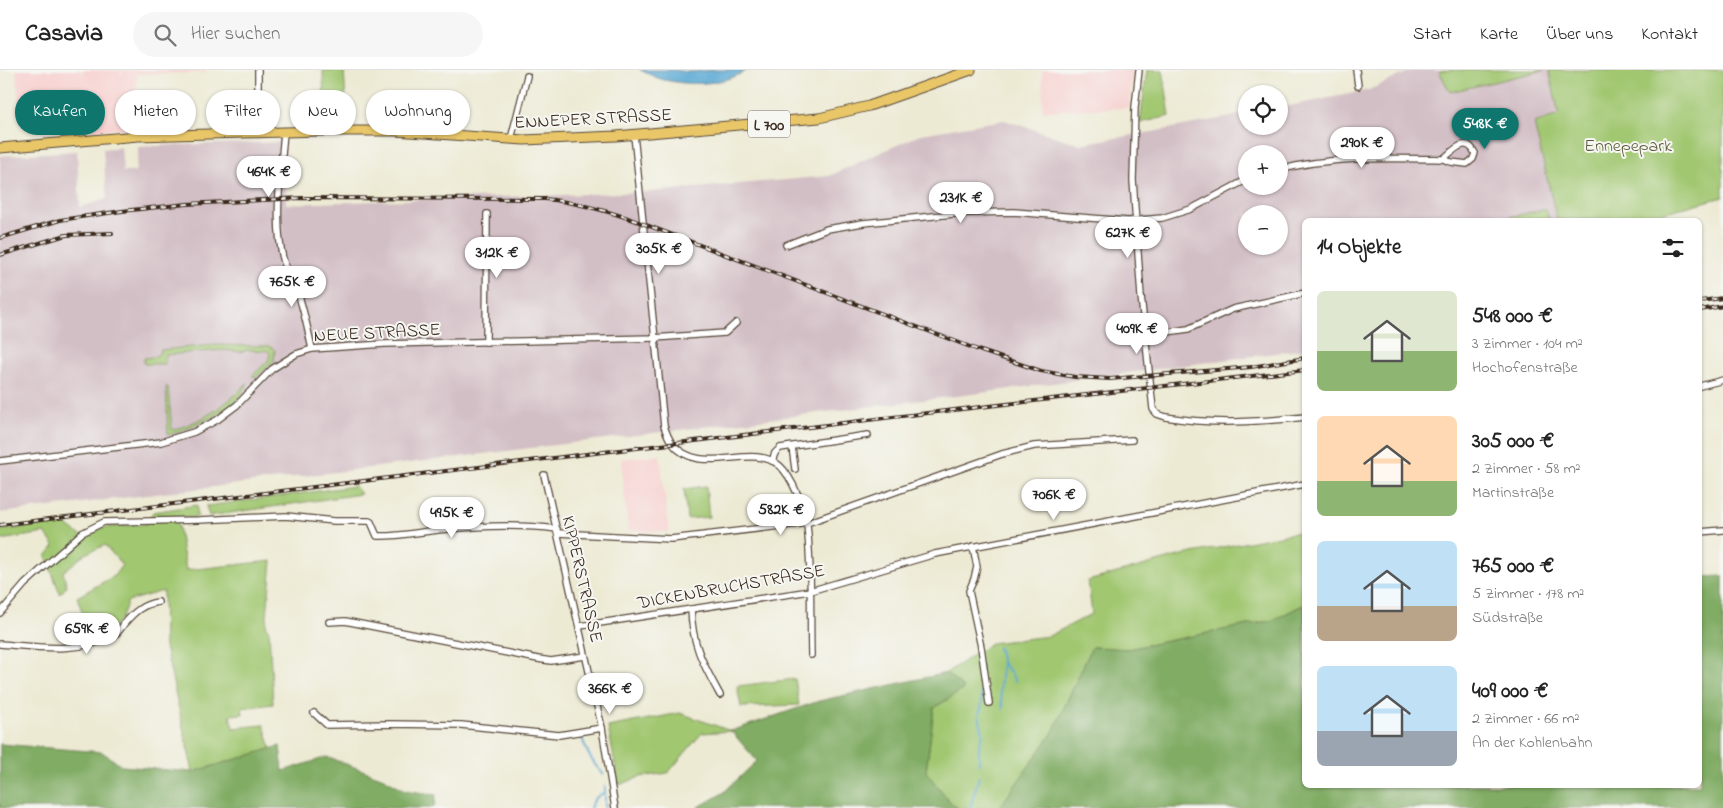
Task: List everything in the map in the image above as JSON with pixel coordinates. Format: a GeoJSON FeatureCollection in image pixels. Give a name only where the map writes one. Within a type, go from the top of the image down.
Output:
{"type":"FeatureCollection","features":[{"type":"Feature","properties":{"kind":"main road","name":"ENNEPER STRASSE"},"geometry":{"type":"LineString","coordinates":[[280,132],[384,130],[511,139],[580,139],[634,135],[818,118],[868,106],[971,70]]}},
{"type":"Feature","properties":{"kind":"main road","name":"ENNEPER STRASSE"},"geometry":{"type":"LineString","coordinates":[[0,148],[138,136],[206,134]]}},
{"type":"Feature","properties":{"kind":"street"},"geometry":{"type":"LineString","coordinates":[[258,70],[258,90]]}},
{"type":"Feature","properties":{"kind":"street"},"geometry":{"type":"LineString","coordinates":[[1139,70],[1133,155],[1135,221],[1153,409],[1157,414],[1174,419],[1222,423],[1263,422],[1302,417]]}},
{"type":"Feature","properties":{"kind":"street"},"geometry":{"type":"LineString","coordinates":[[1356,70],[1358,86]]}},
{"type":"Feature","properties":{"kind":"street"},"geometry":{"type":"LineString","coordinates":[[511,139],[527,76]]}},
{"type":"Feature","properties":{"kind":"street"},"geometry":{"type":"LineString","coordinates":[[284,132],[279,193],[281,246],[284,263],[294,282],[304,311],[312,349]]}},
{"type":"Feature","properties":{"kind":"street"},"geometry":{"type":"LineString","coordinates":[[634,135],[664,426],[672,444],[685,454],[705,460],[764,457],[780,466],[788,476],[797,494],[807,523],[811,655]]}},
{"type":"Feature","properties":{"kind":"street"},"geometry":{"type":"LineString","coordinates":[[1288,168],[1368,158],[1443,159],[1467,164],[1473,159],[1475,153],[1471,147],[1464,144],[1460,145],[1443,159]]}},
{"type":"Feature","properties":{"kind":"street"},"geometry":{"type":"LineString","coordinates":[[786,245],[827,229],[964,213],[1014,212],[1113,221],[1162,218],[1191,209],[1238,184]]}},
{"type":"Feature","properties":{"kind":"street"},"geometry":{"type":"LineString","coordinates":[[486,342],[487,214]]}},
{"type":"Feature","properties":{"kind":"street"},"geometry":{"type":"LineString","coordinates":[[1146,335],[1188,329],[1233,309],[1302,294]]}},
{"type":"Feature","properties":{"kind":"street","name":"NEUE STRASSE"},"geometry":{"type":"LineString","coordinates":[[0,461],[161,442],[194,432],[238,406],[272,369],[296,354],[312,349],[384,344],[654,338],[725,333],[736,323]]}},
{"type":"Feature","properties":{"kind":"street"},"geometry":{"type":"LineString","coordinates":[[1702,385],[1723,380]]}},
{"type":"Feature","properties":{"kind":"street"},"geometry":{"type":"LineString","coordinates":[[772,461],[775,453],[780,448],[868,435]]}},
{"type":"Feature","properties":{"kind":"street"},"geometry":{"type":"LineString","coordinates":[[0,613],[24,584],[82,532],[104,522],[286,516],[334,521],[369,521],[377,536],[510,526],[671,538],[807,523],[1002,454],[1034,446],[1132,440]]}},
{"type":"Feature","properties":{"kind":"street"},"geometry":{"type":"LineString","coordinates":[[792,447],[796,469]]}},
{"type":"Feature","properties":{"kind":"street","name":"KIPPERSTRASSE"},"geometry":{"type":"LineString","coordinates":[[544,475],[602,728],[615,808]]}},
{"type":"Feature","properties":{"kind":"street","name":"DICKENBRUCHSTRASSE"},"geometry":{"type":"LineString","coordinates":[[580,626],[810,591],[935,554],[1302,485]]}},
{"type":"Feature","properties":{"kind":"street"},"geometry":{"type":"LineString","coordinates":[[1702,532],[1723,530]]}},
{"type":"Feature","properties":{"kind":"street"},"geometry":{"type":"LineString","coordinates":[[973,546],[977,567],[969,591],[981,647],[989,703]]}},
{"type":"Feature","properties":{"kind":"street"},"geometry":{"type":"LineString","coordinates":[[0,644],[69,648],[97,643],[116,634],[132,615],[147,604],[158,602]]}},
{"type":"Feature","properties":{"kind":"street"},"geometry":{"type":"LineString","coordinates":[[690,609],[697,650],[720,695]]}},
{"type":"Feature","properties":{"kind":"street"},"geometry":{"type":"LineString","coordinates":[[328,622],[346,621],[538,659],[551,660],[585,656]]}},
{"type":"Feature","properties":{"kind":"street"},"geometry":{"type":"LineString","coordinates":[[314,713],[327,725],[461,725],[559,735],[602,728]]}},
{"type":"Feature","properties":{"kind":"shaded area"},"geometry":{"type":"Polygon","coordinates":[[[16,70],[81,70],[82,78],[83,70],[121,70],[121,78],[123,70],[199,70],[204,72],[206,70],[206,73],[137,74],[136,90],[115,90],[115,129],[105,130],[105,90],[18,90],[16,70]]]}},
{"type":"Feature","properties":{"kind":"shaded area"},"geometry":{"type":"Polygon","coordinates":[[[1042,70],[1133,70],[1129,108],[1043,111],[1042,70]]]}},
{"type":"Feature","properties":{"kind":"shaded area"},"geometry":{"type":"Polygon","coordinates":[[[1413,70],[1556,70],[1565,110],[1537,132],[1562,218],[1302,218],[1302,349],[973,394],[0,513],[0,156],[77,151],[80,207],[107,199],[103,149],[121,147],[123,172],[135,172],[138,147],[285,142],[286,204],[650,192],[829,176],[921,134],[1004,120],[1079,144],[1238,116],[1238,135],[1288,135],[1288,106],[1369,90],[1413,70]]]}},
{"type":"Feature","properties":{"kind":"shaded area"},"geometry":{"type":"Polygon","coordinates":[[[660,455],[669,532],[628,531],[621,459],[660,455]]]}},
{"type":"Feature","properties":{"kind":"green space"},"geometry":{"type":"Polygon","coordinates":[[[323,70],[344,70],[345,90],[324,90],[323,70]]]}},
{"type":"Feature","properties":{"kind":"green space"},"geometry":{"type":"Polygon","coordinates":[[[1147,70],[1163,70],[1170,116],[1140,123],[1147,70]]]}},
{"type":"Feature","properties":{"kind":"green space"},"geometry":{"type":"Polygon","coordinates":[[[1545,70],[1450,92],[1439,71],[1545,70]]]}},
{"type":"Feature","properties":{"kind":"green space","name":"Ennepepark"},"geometry":{"type":"Polygon","coordinates":[[[1549,70],[1723,70],[1723,197],[1644,218],[1557,218],[1534,123],[1559,115],[1549,70]]]}},
{"type":"Feature","properties":{"kind":"green space"},"geometry":{"type":"Polygon","coordinates":[[[1546,209],[1548,218],[1510,218],[1546,209]]]}},
{"type":"Feature","properties":{"kind":"green space"},"geometry":{"type":"Polygon","coordinates":[[[214,345],[269,346],[275,350],[274,361],[257,377],[252,376],[268,361],[270,354],[268,351],[248,350],[241,352],[223,350],[165,355],[165,364],[144,364],[144,358],[154,357],[159,354],[160,350],[214,345]]]}},
{"type":"Feature","properties":{"kind":"green space"},"geometry":{"type":"Polygon","coordinates":[[[246,384],[235,402],[225,410],[201,423],[168,435],[166,387],[168,387],[172,430],[203,418],[230,399],[246,384]]]}},
{"type":"Feature","properties":{"kind":"green space"},"geometry":{"type":"Polygon","coordinates":[[[355,486],[361,494],[209,516],[206,506],[355,486]]]}},
{"type":"Feature","properties":{"kind":"green space"},"geometry":{"type":"Polygon","coordinates":[[[706,486],[709,517],[687,519],[684,489],[706,486]]]}},
{"type":"Feature","properties":{"kind":"green space"},"geometry":{"type":"Polygon","coordinates":[[[197,505],[197,517],[177,519],[186,570],[272,561],[266,627],[269,631],[273,704],[242,708],[243,714],[230,715],[233,728],[264,725],[271,749],[193,772],[164,642],[163,591],[128,601],[121,619],[109,633],[91,637],[77,597],[114,576],[122,565],[105,545],[85,554],[63,572],[67,586],[60,594],[46,556],[54,546],[45,533],[0,540],[0,530],[64,523],[85,539],[101,528],[146,524],[153,512],[197,505]]]}},
{"type":"Feature","properties":{"kind":"green space"},"geometry":{"type":"Polygon","coordinates":[[[1302,532],[1302,606],[1273,620],[1128,649],[1092,647],[1052,734],[999,808],[958,808],[951,803],[926,772],[934,708],[964,689],[946,673],[991,643],[1049,636],[1092,614],[1088,581],[1182,555],[1302,532]]]}},
{"type":"Feature","properties":{"kind":"green space"},"geometry":{"type":"Polygon","coordinates":[[[1723,576],[1723,808],[999,808],[1052,734],[1092,647],[1128,649],[1273,620],[1302,606],[1302,788],[1702,788],[1702,577],[1723,576]]]}},
{"type":"Feature","properties":{"kind":"green space"},"geometry":{"type":"Polygon","coordinates":[[[946,673],[964,689],[934,708],[926,772],[951,803],[958,808],[697,808],[723,793],[757,761],[731,731],[819,701],[946,673]]]}},
{"type":"Feature","properties":{"kind":"green space"},"geometry":{"type":"Polygon","coordinates":[[[795,679],[799,705],[741,707],[737,686],[795,679]]]}},
{"type":"Feature","properties":{"kind":"green space"},"geometry":{"type":"Polygon","coordinates":[[[680,713],[731,731],[702,733],[668,773],[640,777],[619,785],[608,727],[680,713]]]}},
{"type":"Feature","properties":{"kind":"green space"},"geometry":{"type":"Polygon","coordinates":[[[0,744],[102,752],[122,766],[193,772],[280,746],[283,771],[327,757],[384,778],[405,790],[436,795],[435,805],[431,808],[0,808],[0,744]]]}},
{"type":"Feature","properties":{"kind":"water"},"geometry":{"type":"Polygon","coordinates":[[[640,70],[690,72],[747,70],[738,75],[710,83],[680,83],[654,77],[640,70]]]}},
{"type":"Feature","properties":{"kind":"waterway"},"geometry":{"type":"LineString","coordinates":[[998,647],[1002,663],[1000,691],[1003,709]]}},
{"type":"Feature","properties":{"kind":"waterway"},"geometry":{"type":"LineString","coordinates":[[1002,663],[1015,681]]}},
{"type":"Feature","properties":{"kind":"waterway"},"geometry":{"type":"LineString","coordinates":[[979,765],[979,746],[983,733],[979,716],[982,703],[981,692]]}},
{"type":"Feature","properties":{"kind":"waterway"},"geometry":{"type":"LineString","coordinates":[[582,738],[590,757],[603,774]]}},
{"type":"Feature","properties":{"kind":"waterway"},"geometry":{"type":"LineString","coordinates":[[970,808],[979,777]]}},
{"type":"Feature","properties":{"kind":"waterway"},"geometry":{"type":"LineString","coordinates":[[605,786],[605,808]]}},
{"type":"Feature","properties":{"kind":"waterway"},"geometry":{"type":"LineString","coordinates":[[590,808],[594,800],[605,793]]}},
{"type":"Feature","properties":{"kind":"railway"},"geometry":{"type":"LineString","coordinates":[[0,238],[60,220],[187,204],[302,198],[545,199],[587,206],[628,218],[981,351],[1041,371],[1075,377],[1110,379],[1251,367],[1302,358]]}},
{"type":"Feature","properties":{"kind":"railway"},"geometry":{"type":"LineString","coordinates":[[0,255],[66,235],[112,233]]}},
{"type":"Feature","properties":{"kind":"railway"},"geometry":{"type":"LineString","coordinates":[[1702,301],[1723,298]]}},
{"type":"Feature","properties":{"kind":"railway"},"geometry":{"type":"LineString","coordinates":[[1702,310],[1723,306]]}},
{"type":"Feature","properties":{"kind":"railway"},"geometry":{"type":"LineString","coordinates":[[0,525],[893,417],[1302,370]]}}]}
